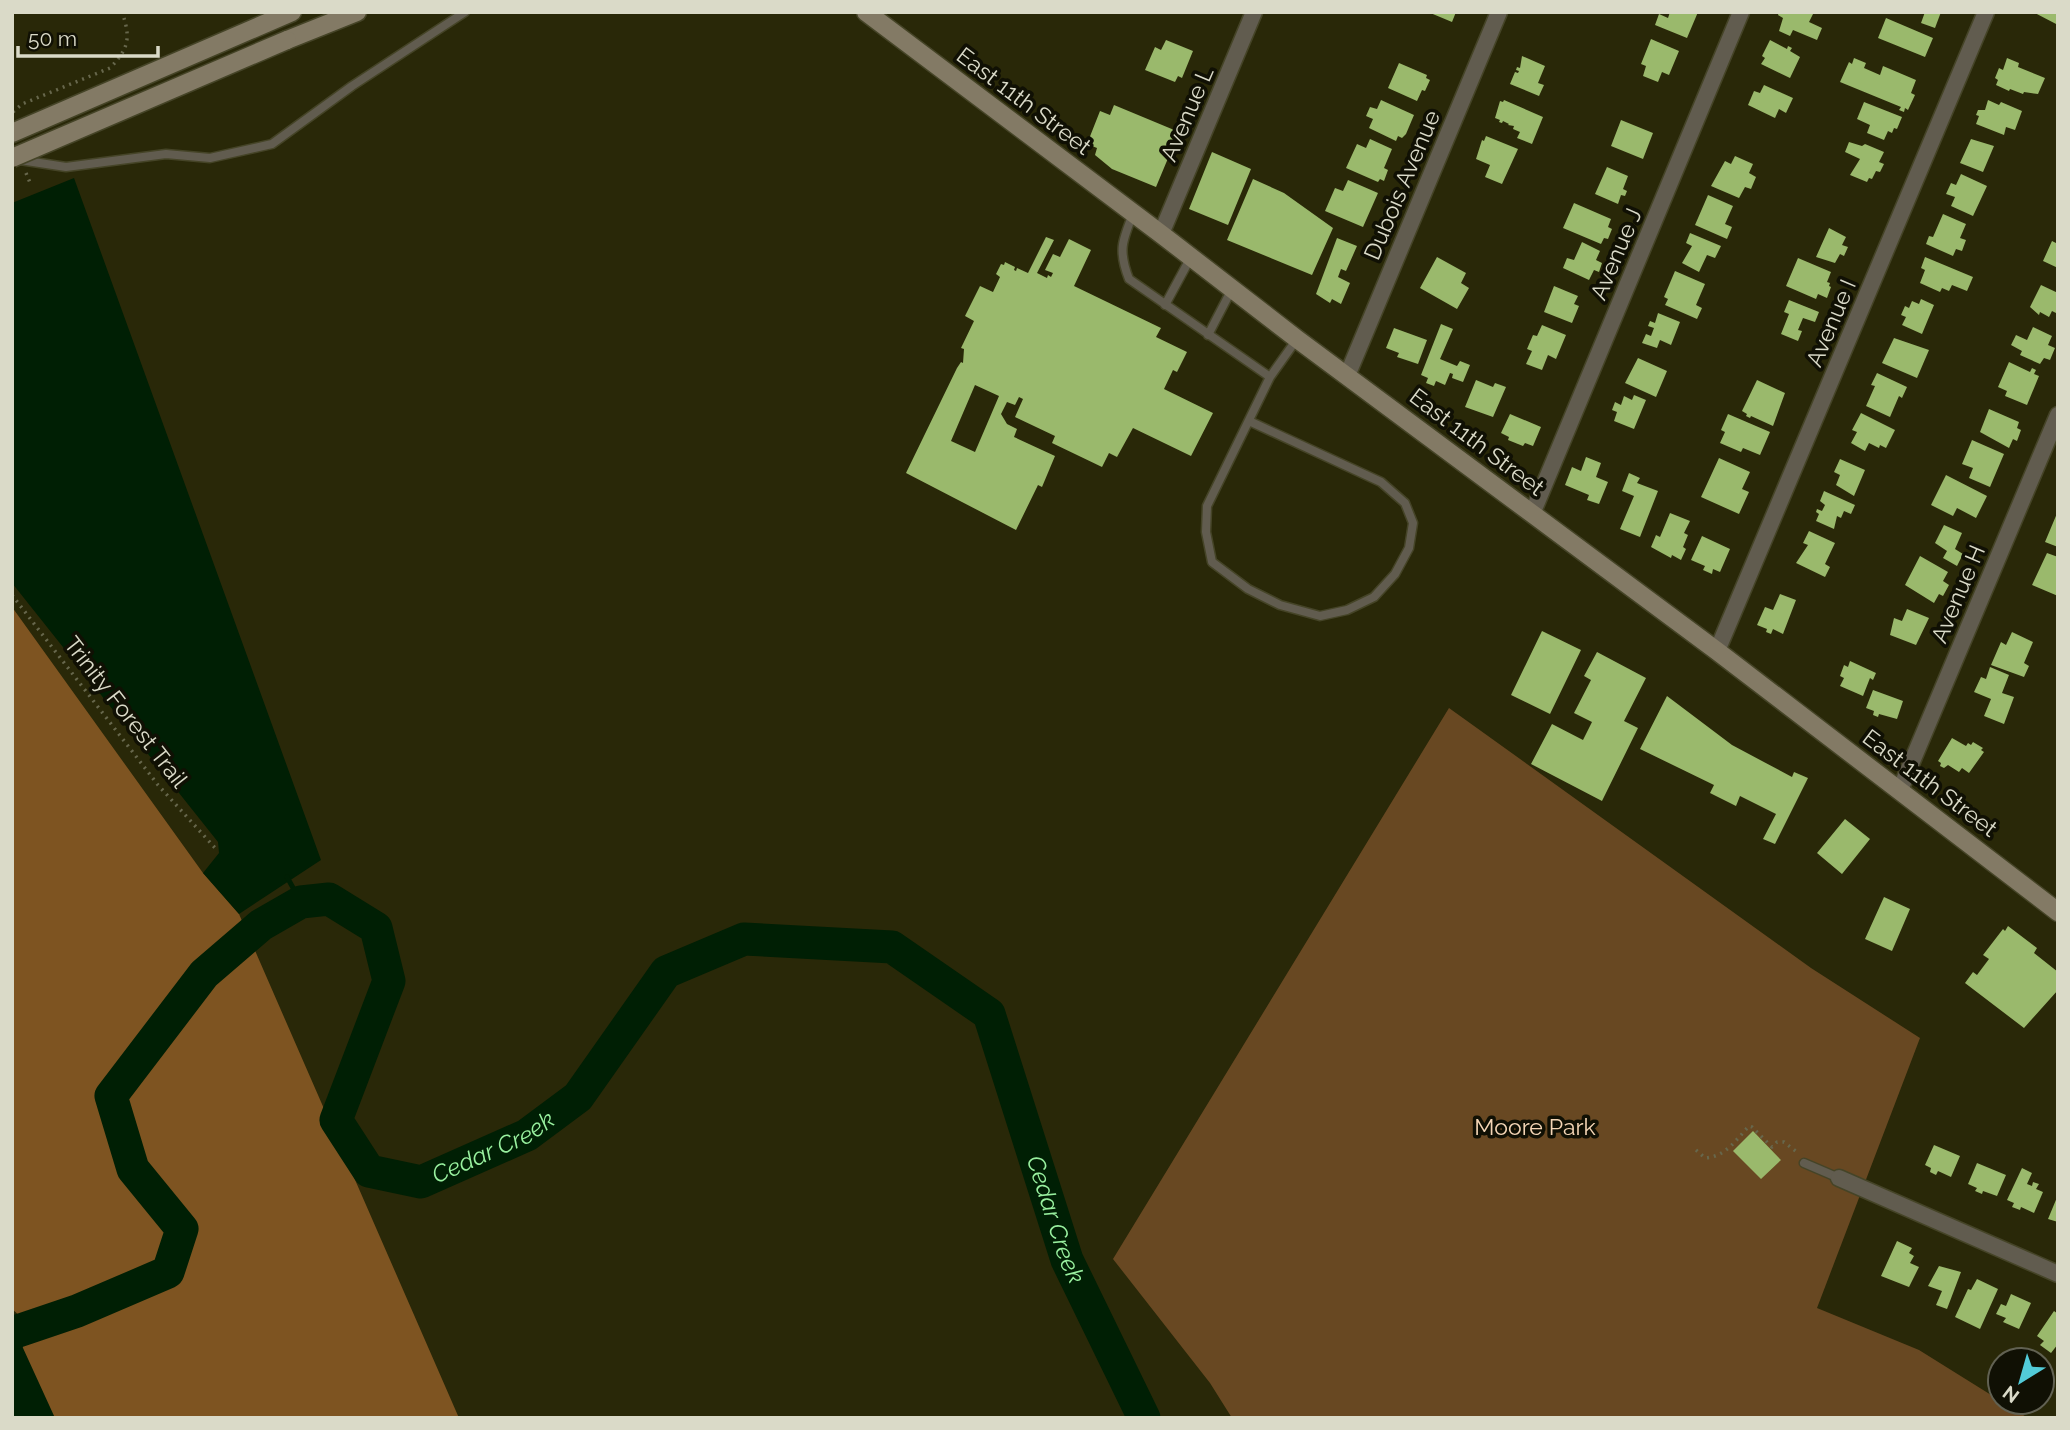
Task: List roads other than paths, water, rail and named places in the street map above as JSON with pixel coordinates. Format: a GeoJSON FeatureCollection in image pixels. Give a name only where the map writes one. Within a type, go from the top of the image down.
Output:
{"type":"FeatureCollection","features":[{"type":"Feature","properties":{"kind":"street"},"geometry":{"type":"LineString","coordinates":[[16,159],[357,12]]}},
{"type":"Feature","properties":{"kind":"street","name":"East 11th Street"},"geometry":{"type":"LineString","coordinates":[[866,12],[1297,339],[1717,651],[2058,912]]}},
{"type":"Feature","properties":{"kind":"street","name":"Avenue L"},"geometry":{"type":"LineString","coordinates":[[1161,234],[1254,12]]}},
{"type":"Feature","properties":{"kind":"street","name":"Dubois Avenue"},"geometry":{"type":"LineString","coordinates":[[1348,376],[1499,12]]}},
{"type":"Feature","properties":{"kind":"street","name":"Avenue J"},"geometry":{"type":"LineString","coordinates":[[1532,514],[1741,12]]}},
{"type":"Feature","properties":{"kind":"street","name":"Avenue I"},"geometry":{"type":"LineString","coordinates":[[1717,651],[1986,12]]}},
{"type":"Feature","properties":{"kind":"street"},"geometry":{"type":"LineString","coordinates":[[12,133],[286,15]]}},
{"type":"Feature","properties":{"kind":"street","name":"Avenue H"},"geometry":{"type":"LineString","coordinates":[[1900,790],[2058,415]]}},
{"type":"Feature","properties":{"kind":"street"},"geometry":{"type":"LineString","coordinates":[[1839,1178],[2058,1274]]}},
{"type":"Feature","properties":{"kind":"lane"},"geometry":{"type":"LineString","coordinates":[[16,159],[66,167],[166,154],[210,158],[272,144],[352,86],[465,12]]}},
{"type":"Feature","properties":{"kind":"lane"},"geometry":{"type":"LineString","coordinates":[[1133,214],[1122,239],[1122,260],[1129,279],[1270,377]]}},
{"type":"Feature","properties":{"kind":"lane"},"geometry":{"type":"LineString","coordinates":[[1165,305],[1191,257]]}},
{"type":"Feature","properties":{"kind":"lane"},"geometry":{"type":"LineString","coordinates":[[1208,335],[1232,289]]}},
{"type":"Feature","properties":{"kind":"lane"},"geometry":{"type":"LineString","coordinates":[[1249,421],[1381,482],[1405,503],[1413,523],[1409,548],[1395,574],[1374,597],[1347,610],[1320,616],[1280,605],[1248,589],[1212,562],[1206,532],[1207,506],[1270,377],[1297,339]]}},
{"type":"Feature","properties":{"kind":"lane"},"geometry":{"type":"LineString","coordinates":[[1804,1163],[1839,1178]]}},
{"type":"Feature","properties":{"kind":"waterway"},"geometry":{"type":"LineString","coordinates":[[287,877],[301,902]]}},
{"type":"Feature","properties":{"kind":"waterway","name":"Cedar Creek"},"geometry":{"type":"LineString","coordinates":[[12,1333],[77,1311],[168,1272],[182,1229],[133,1169],[111,1096],[204,974],[261,925],[301,902],[329,899],[376,928],[389,981],[336,1120],[369,1171],[421,1182],[527,1135],[578,1097],[666,972],[744,939],[892,947],[989,1014],[1067,1260],[1144,1418]]}},
{"type":"Feature","properties":{"kind":"park label","name":"Moore Park"},"geometry":{"type":"Point","coordinates":[1535,1127]}}]}
